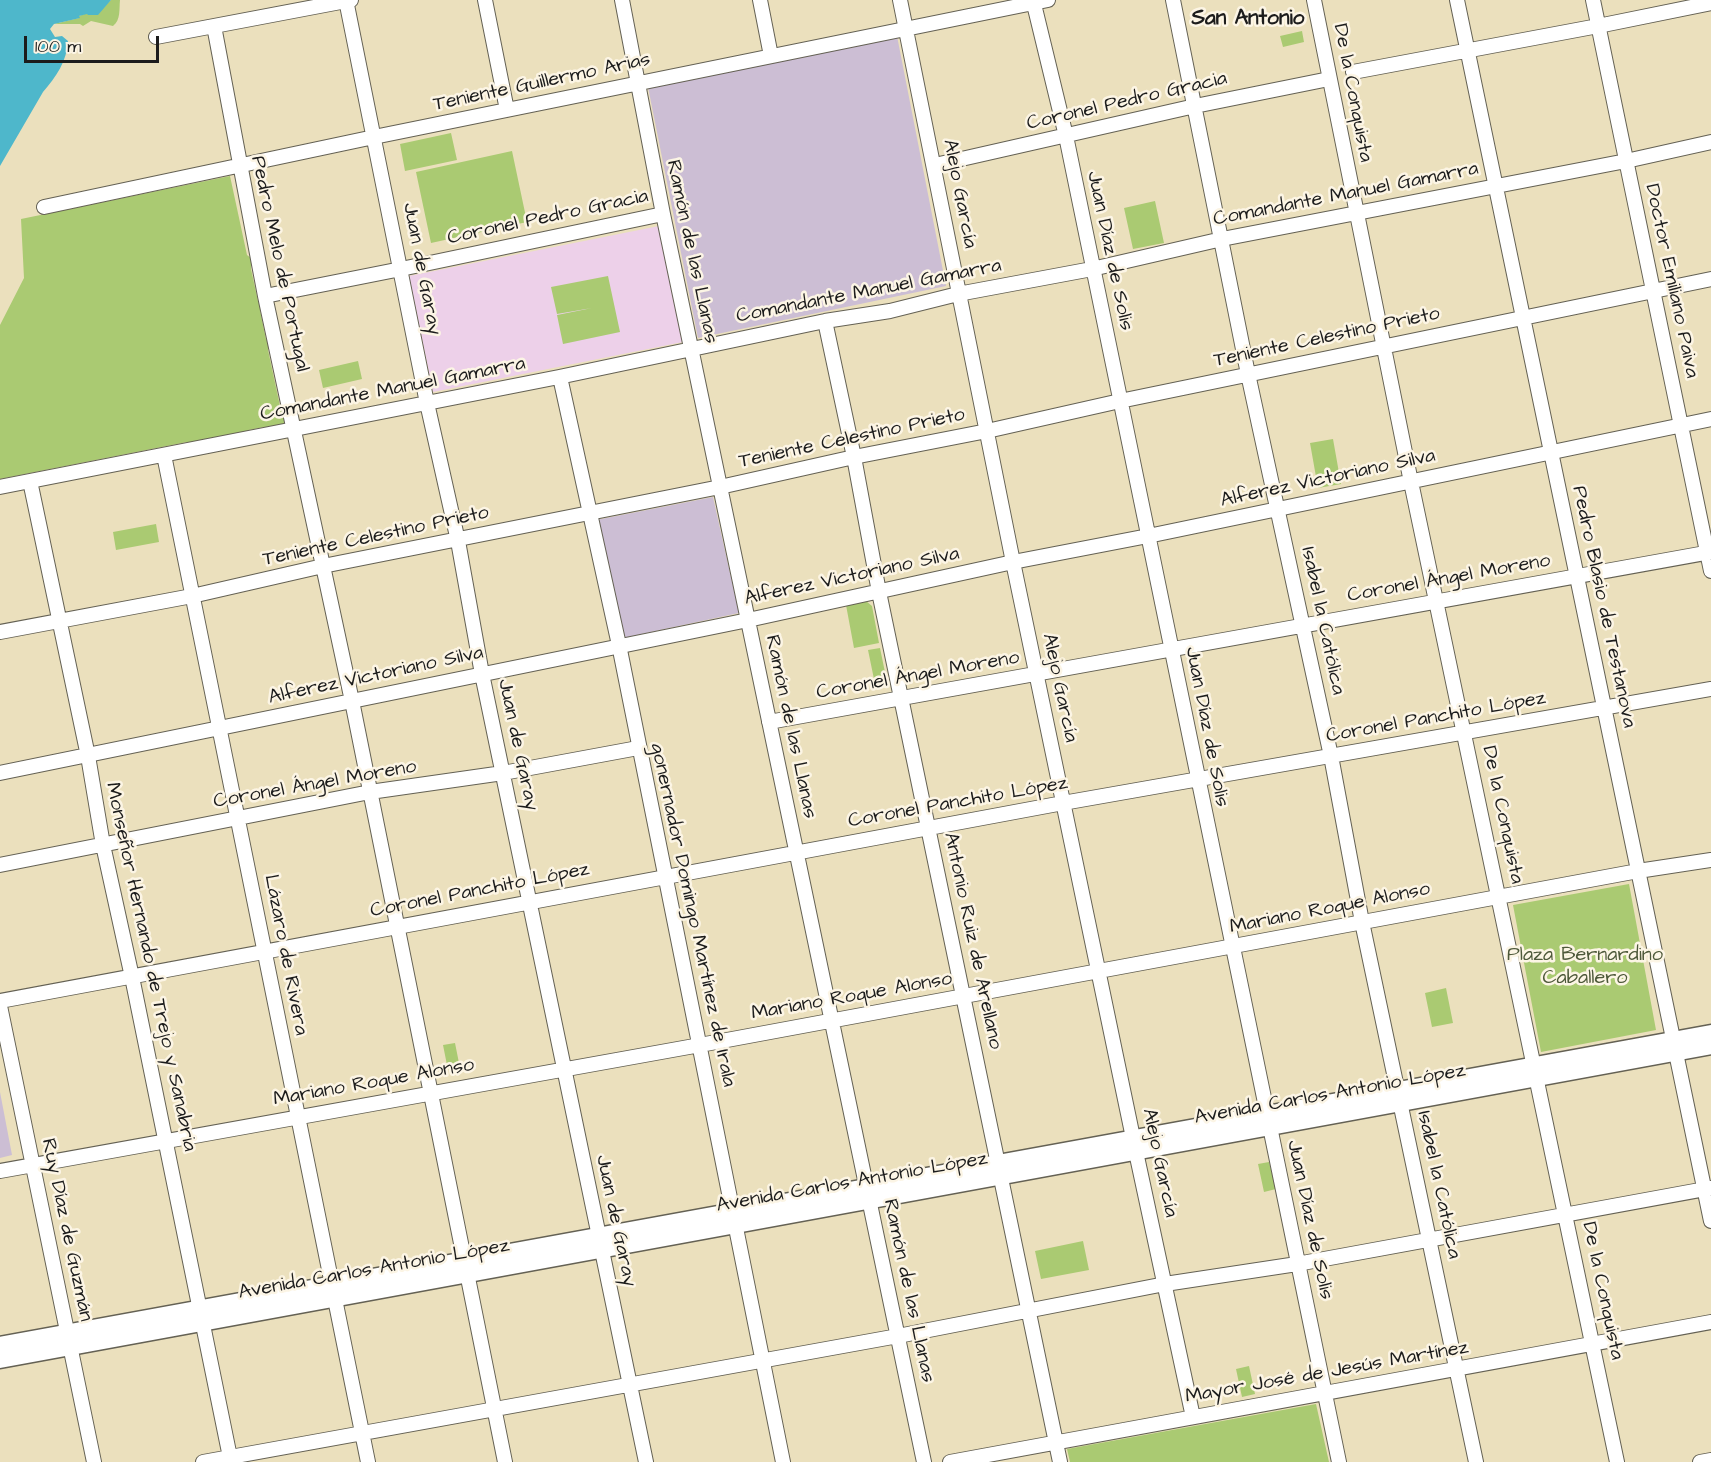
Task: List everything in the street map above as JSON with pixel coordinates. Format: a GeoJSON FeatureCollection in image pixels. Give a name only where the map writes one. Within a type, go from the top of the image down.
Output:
{"type":"FeatureCollection","features":[{"type":"Feature","properties":{"kind":"main road","name":"Avenida Carlos Antonio López"},"geometry":{"type":"LineString","coordinates":[[1675,1047],[1711,1033]]}},
{"type":"Feature","properties":{"kind":"main road","name":"Avenida Carlos Antonio López"},"geometry":{"type":"LineString","coordinates":[[0,1345],[68,1340],[1675,1047],[1711,1046]]}},
{"type":"Feature","properties":{"kind":"main road","name":"Avenida Carlos Antonio López"},"geometry":{"type":"LineString","coordinates":[[0,1360],[68,1340]]}},
{"type":"Feature","properties":{"kind":"street"},"geometry":{"type":"LineString","coordinates":[[156,37],[348,0]]}},
{"type":"Feature","properties":{"kind":"street","name":"Juan de Garay"},"geometry":{"type":"LineString","coordinates":[[348,0],[427,402],[458,541],[482,674],[646,1462]]}},
{"type":"Feature","properties":{"kind":"street"},"geometry":{"type":"LineString","coordinates":[[485,0],[507,110]]}},
{"type":"Feature","properties":{"kind":"street","name":"Ramón de las Llanas"},"geometry":{"type":"LineString","coordinates":[[622,0],[663,214],[924,1462]]}},
{"type":"Feature","properties":{"kind":"street"},"geometry":{"type":"LineString","coordinates":[[760,0],[771,56]]}},
{"type":"Feature","properties":{"kind":"street","name":"Alejo García"},"geometry":{"type":"LineString","coordinates":[[900,0],[1036,674],[1193,1417]]}},
{"type":"Feature","properties":{"kind":"street","name":"Teniente Guillermo Arias"},"geometry":{"type":"LineString","coordinates":[[44,207],[374,137],[1048,0]]}},
{"type":"Feature","properties":{"kind":"street","name":"Isabel la Católica"},"geometry":{"type":"LineString","coordinates":[[1173,0],[1248,374],[1331,756],[1362,922],[1476,1462]]}},
{"type":"Feature","properties":{"kind":"street","name":"De la Conquista"},"geometry":{"type":"LineString","coordinates":[[1314,0],[1356,213],[1617,1462]]}},
{"type":"Feature","properties":{"kind":"street","name":"Pedro Blasio de Testanova"},"geometry":{"type":"LineString","coordinates":[[1457,0],[1675,1047],[1708,1189],[1711,1221]]}},
{"type":"Feature","properties":{"kind":"street","name":"Doctor Emiliano Paiva"},"geometry":{"type":"LineString","coordinates":[[1593,0],[1709,552],[1711,571]]}},
{"type":"Feature","properties":{"kind":"street","name":"Juan Díaz de Solis"},"geometry":{"type":"LineString","coordinates":[[1033,2],[1065,136],[1339,1462]]}},
{"type":"Feature","properties":{"kind":"street"},"geometry":{"type":"LineString","coordinates":[[1353,72],[1711,3]]}},
{"type":"Feature","properties":{"kind":"street","name":"Pedro Melo de Portugal"},"geometry":{"type":"LineString","coordinates":[[214,26],[265,296],[352,701],[506,1462]]}},
{"type":"Feature","properties":{"kind":"street","name":"Coronel Pedro Gracia"},"geometry":{"type":"LineString","coordinates":[[935,165],[1329,78]]}},
{"type":"Feature","properties":{"kind":"street","name":"Comandante Manuel Gamarra"},"geometry":{"type":"LineString","coordinates":[[0,487],[560,377],[825,321],[890,311],[958,294],[1092,268],[1222,239],[1626,161],[1711,142]]}},
{"type":"Feature","properties":{"kind":"street","name":"Coronel Pedro Gracia"},"geometry":{"type":"LineString","coordinates":[[265,296],[663,214]]}},
{"type":"Feature","properties":{"kind":"street","name":"Teniente Celestino Prieto"},"geometry":{"type":"LineString","coordinates":[[0,632],[192,596],[323,566],[458,541],[720,487],[1248,374],[1711,279]]}},
{"type":"Feature","properties":{"kind":"street","name":"Antonio Ruiz de Arellano"},"geometry":{"type":"LineString","coordinates":[[825,321],[1060,1462]]}},
{"type":"Feature","properties":{"kind":"street","name":"gonernador Domingo Martínez de Irala"},"geometry":{"type":"LineString","coordinates":[[560,377],[619,645],[783,1462]]}},
{"type":"Feature","properties":{"kind":"street","name":"Alferez Victoriano Silva"},"geometry":{"type":"LineString","coordinates":[[0,773],[1711,419]]}},
{"type":"Feature","properties":{"kind":"street","name":"Lázaro de Rivera"},"geometry":{"type":"LineString","coordinates":[[164,455],[368,1462]]}},
{"type":"Feature","properties":{"kind":"street","name":"Monseñor Hernando de Trejo y Sanabria"},"geometry":{"type":"LineString","coordinates":[[30,480],[230,1460]]}},
{"type":"Feature","properties":{"kind":"street","name":"Coronel Ángel Moreno"},"geometry":{"type":"LineString","coordinates":[[769,722],[1709,552]]}},
{"type":"Feature","properties":{"kind":"street","name":"Coronel Panchito López"},"geometry":{"type":"LineString","coordinates":[[0,1001],[1063,803],[1711,689]]}},
{"type":"Feature","properties":{"kind":"street","name":"Coronel Ángel Moreno"},"geometry":{"type":"LineString","coordinates":[[0,865],[370,792],[503,773],[638,748]]}},
{"type":"Feature","properties":{"kind":"street","name":"Mariano Roque Alonso"},"geometry":{"type":"LineString","coordinates":[[0,1171],[700,1045],[1638,871],[1711,860]]}},
{"type":"Feature","properties":{"kind":"street","name":"Ruy Díaz de Guzmán"},"geometry":{"type":"LineString","coordinates":[[0,1006],[94,1462]]}},
{"type":"Feature","properties":{"kind":"street"},"geometry":{"type":"LineString","coordinates":[[203,1462],[230,1460],[362,1433],[898,1336],[1165,1284],[1297,1264],[1708,1189]]}},
{"type":"Feature","properties":{"kind":"street","name":"Mayor José de Jesús Martínez"},"geometry":{"type":"LineString","coordinates":[[950,1462],[1711,1322]]}},
{"type":"Feature","properties":{"kind":"street"},"geometry":{"type":"LineString","coordinates":[[1700,1462],[1711,1460]]}},
{"type":"Feature","properties":{"kind":"shaded area"},"geometry":{"type":"Polygon","coordinates":[[[897,36],[946,286],[698,338],[648,87],[897,36]]]}},
{"type":"Feature","properties":{"kind":"shaded area"},"geometry":{"type":"Polygon","coordinates":[[[659,226],[683,342],[433,392],[409,276],[659,226]]]}},
{"type":"Feature","properties":{"kind":"shaded area"},"geometry":{"type":"Polygon","coordinates":[[[713,497],[739,613],[623,638],[596,520],[713,497]]]}},
{"type":"Feature","properties":{"kind":"shaded area"},"geometry":{"type":"Polygon","coordinates":[[[0,1092],[12,1155],[0,1158],[0,1092]]]}},
{"type":"Feature","properties":{"kind":"green space"},"geometry":{"type":"Polygon","coordinates":[[[111,0],[120,0],[118,18],[113,26],[91,21],[83,26],[54,24],[79,18],[79,16],[103,7],[111,0]]]}},
{"type":"Feature","properties":{"kind":"green space"},"geometry":{"type":"Polygon","coordinates":[[[1302,31],[1304,42],[1283,47],[1280,36],[1302,31]]]}},
{"type":"Feature","properties":{"kind":"green space"},"geometry":{"type":"Polygon","coordinates":[[[451,133],[457,160],[405,171],[400,144],[451,133]]]}},
{"type":"Feature","properties":{"kind":"green space"},"geometry":{"type":"Polygon","coordinates":[[[512,151],[527,222],[431,243],[416,172],[512,151]]]}},
{"type":"Feature","properties":{"kind":"green space"},"geometry":{"type":"Polygon","coordinates":[[[230,176],[247,255],[251,258],[251,269],[260,302],[266,339],[269,340],[268,350],[280,406],[291,424],[270,430],[264,427],[249,430],[249,434],[191,447],[187,442],[0,479],[0,325],[24,278],[21,219],[230,176]]]}},
{"type":"Feature","properties":{"kind":"green space"},"geometry":{"type":"Polygon","coordinates":[[[1155,201],[1164,243],[1133,249],[1124,208],[1155,201]]]}},
{"type":"Feature","properties":{"kind":"green space"},"geometry":{"type":"Polygon","coordinates":[[[608,276],[620,332],[563,344],[557,315],[592,308],[557,314],[551,287],[608,276]]]}},
{"type":"Feature","properties":{"kind":"green space"},"geometry":{"type":"Polygon","coordinates":[[[358,361],[362,379],[323,388],[319,370],[358,361]]]}},
{"type":"Feature","properties":{"kind":"green space"},"geometry":{"type":"Polygon","coordinates":[[[1333,439],[1341,484],[1318,488],[1310,443],[1333,439]]]}},
{"type":"Feature","properties":{"kind":"green space"},"geometry":{"type":"Polygon","coordinates":[[[156,524],[159,542],[116,550],[113,532],[156,524]]]}},
{"type":"Feature","properties":{"kind":"green space"},"geometry":{"type":"Polygon","coordinates":[[[866,601],[872,606],[879,643],[854,648],[846,605],[866,601]]]}},
{"type":"Feature","properties":{"kind":"green space"},"geometry":{"type":"Polygon","coordinates":[[[880,648],[887,682],[875,684],[868,650],[880,648]]]}},
{"type":"Feature","properties":{"kind":"green space","name":"Plaza Bernardino Caballero"},"geometry":{"type":"Polygon","coordinates":[[[1629,884],[1656,1030],[1541,1052],[1513,905],[1629,884]]]}},
{"type":"Feature","properties":{"kind":"green space"},"geometry":{"type":"Polygon","coordinates":[[[1446,988],[1453,1023],[1432,1027],[1425,993],[1446,988]]]}},
{"type":"Feature","properties":{"kind":"green space"},"geometry":{"type":"Polygon","coordinates":[[[455,1043],[460,1068],[448,1070],[443,1045],[455,1043]]]}},
{"type":"Feature","properties":{"kind":"green space"},"geometry":{"type":"Polygon","coordinates":[[[1269,1162],[1276,1189],[1264,1192],[1258,1164],[1269,1162]]]}},
{"type":"Feature","properties":{"kind":"green space"},"geometry":{"type":"Polygon","coordinates":[[[1083,1241],[1089,1270],[1041,1279],[1035,1251],[1083,1241]]]}},
{"type":"Feature","properties":{"kind":"green space"},"geometry":{"type":"Polygon","coordinates":[[[1249,1366],[1255,1394],[1242,1397],[1236,1369],[1249,1366]]]}},
{"type":"Feature","properties":{"kind":"green space"},"geometry":{"type":"Polygon","coordinates":[[[1316,1404],[1329,1462],[1070,1462],[1067,1449],[1316,1404]]]}},
{"type":"Feature","properties":{"kind":"water"},"geometry":{"type":"Polygon","coordinates":[[[0,0],[111,0],[98,15],[79,16],[80,18],[54,24],[50,29],[55,37],[62,36],[68,41],[63,62],[0,166],[0,0]]]}},
{"type":"Feature","properties":{"kind":"district","name":"San Antonio"},"geometry":{"type":"Point","coordinates":[1248,20]}}]}
